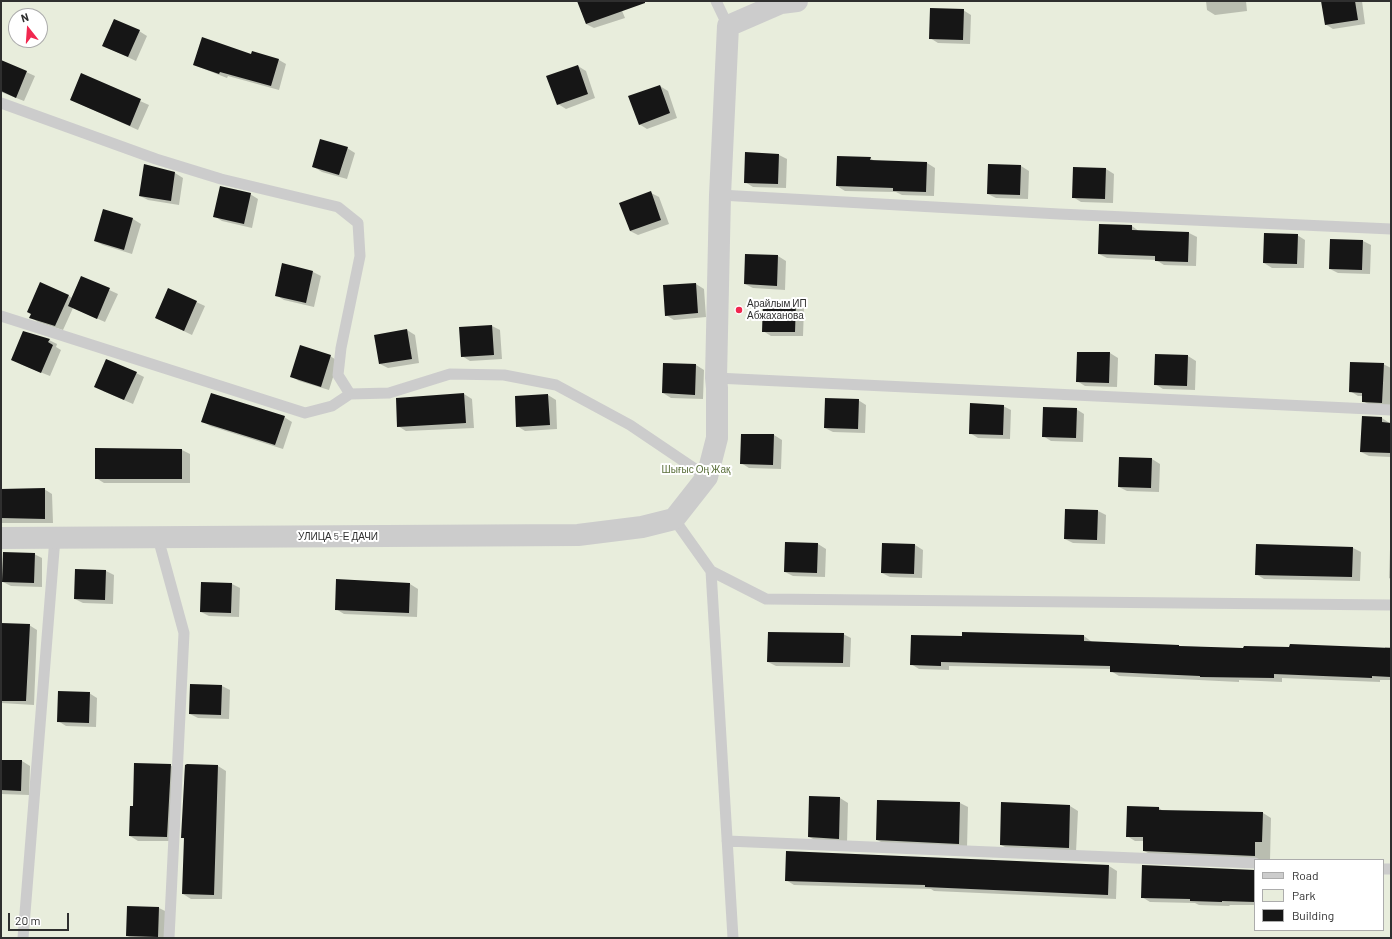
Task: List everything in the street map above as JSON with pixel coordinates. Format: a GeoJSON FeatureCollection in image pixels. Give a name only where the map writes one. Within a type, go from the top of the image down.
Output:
{"type":"FeatureCollection","features":[{"type":"Feature","properties":{"kind":"street"},"geometry":{"type":"LineString","coordinates":[[674,519],[707,478],[717,438],[718,388],[716,378],[720,195],[728,26],[781,2],[797,1]]}},
{"type":"Feature","properties":{"kind":"street","name":"УЛИЦА 5-Е ДАЧИ"},"geometry":{"type":"LineString","coordinates":[[1,538],[578,535],[642,527],[674,519]]}},
{"type":"Feature","properties":{"kind":"lane"},"geometry":{"type":"LineString","coordinates":[[716,1],[728,26]]}},
{"type":"Feature","properties":{"kind":"lane"},"geometry":{"type":"LineString","coordinates":[[1,103],[156,159],[221,178],[338,206],[358,223],[360,249],[360,256],[341,348],[338,375],[350,394]]}},
{"type":"Feature","properties":{"kind":"lane"},"geometry":{"type":"LineString","coordinates":[[720,195],[1059,214],[1391,229]]}},
{"type":"Feature","properties":{"kind":"lane"},"geometry":{"type":"LineString","coordinates":[[1,316],[305,413],[332,406],[350,394],[388,393],[450,374],[504,375],[556,385],[630,425],[707,478]]}},
{"type":"Feature","properties":{"kind":"lane"},"geometry":{"type":"LineString","coordinates":[[716,378],[1391,410]]}},
{"type":"Feature","properties":{"kind":"lane"},"geometry":{"type":"LineString","coordinates":[[674,519],[711,571],[766,599],[1391,605]]}},
{"type":"Feature","properties":{"kind":"lane"},"geometry":{"type":"LineString","coordinates":[[23,938],[55,538]]}},
{"type":"Feature","properties":{"kind":"lane"},"geometry":{"type":"LineString","coordinates":[[158,538],[184,633],[169,938]]}},
{"type":"Feature","properties":{"kind":"lane"},"geometry":{"type":"LineString","coordinates":[[711,571],[733,938]]}},
{"type":"Feature","properties":{"kind":"lane"},"geometry":{"type":"LineString","coordinates":[[727,841],[1254,863]]}},
{"type":"Feature","properties":{"kind":"green space","name":"Шығыс Оң Жақ"},"geometry":{"type":"Polygon","coordinates":[[[1,1],[1391,1],[1391,938],[1,938],[1,1]]]}},
{"type":"Feature","properties":{"kind":"building"},"geometry":{"type":"Polygon","coordinates":[[[577,1],[645,1],[645,3],[586,24],[577,1]]]}},
{"type":"Feature","properties":{"kind":"building"},"geometry":{"type":"Polygon","coordinates":[[[1321,1],[1355,1],[1358,20],[1325,25],[1321,1]]]}},
{"type":"Feature","properties":{"kind":"building"},"geometry":{"type":"Polygon","coordinates":[[[930,8],[964,9],[963,40],[929,39],[930,8]]]}},
{"type":"Feature","properties":{"kind":"building"},"geometry":{"type":"Polygon","coordinates":[[[114,19],[140,30],[128,57],[102,46],[114,19]]]}},
{"type":"Feature","properties":{"kind":"building"},"geometry":{"type":"Polygon","coordinates":[[[202,37],[251,54],[252,51],[279,59],[271,86],[220,72],[219,74],[193,65],[202,37]]]}},
{"type":"Feature","properties":{"kind":"building"},"geometry":{"type":"Polygon","coordinates":[[[1,60],[27,71],[16,98],[1,91],[1,60]]]}},
{"type":"Feature","properties":{"kind":"building"},"geometry":{"type":"Polygon","coordinates":[[[578,65],[588,94],[557,105],[546,76],[578,65]]]}},
{"type":"Feature","properties":{"kind":"building"},"geometry":{"type":"Polygon","coordinates":[[[81,73],[141,99],[130,126],[70,100],[81,73]]]}},
{"type":"Feature","properties":{"kind":"building"},"geometry":{"type":"Polygon","coordinates":[[[660,85],[670,113],[639,125],[628,96],[660,85]]]}},
{"type":"Feature","properties":{"kind":"building"},"geometry":{"type":"Polygon","coordinates":[[[320,139],[348,147],[339,175],[312,167],[320,139]]]}},
{"type":"Feature","properties":{"kind":"building"},"geometry":{"type":"Polygon","coordinates":[[[745,152],[779,154],[778,184],[744,183],[745,152]]]}},
{"type":"Feature","properties":{"kind":"building"},"geometry":{"type":"Polygon","coordinates":[[[837,156],[871,157],[870,160],[927,162],[926,192],[893,191],[893,188],[836,186],[837,156]]]}},
{"type":"Feature","properties":{"kind":"building"},"geometry":{"type":"Polygon","coordinates":[[[144,164],[175,172],[171,201],[139,196],[144,164]]]}},
{"type":"Feature","properties":{"kind":"building"},"geometry":{"type":"Polygon","coordinates":[[[988,164],[1021,165],[1020,195],[987,194],[988,164]]]}},
{"type":"Feature","properties":{"kind":"building"},"geometry":{"type":"Polygon","coordinates":[[[1073,167],[1106,168],[1105,199],[1072,198],[1073,167]]]}},
{"type":"Feature","properties":{"kind":"building"},"geometry":{"type":"Polygon","coordinates":[[[220,186],[251,193],[244,224],[213,217],[220,186]]]}},
{"type":"Feature","properties":{"kind":"building"},"geometry":{"type":"Polygon","coordinates":[[[651,191],[661,220],[630,231],[619,203],[651,191]]]}},
{"type":"Feature","properties":{"kind":"building"},"geometry":{"type":"Polygon","coordinates":[[[103,209],[133,218],[124,250],[94,241],[103,209]]]}},
{"type":"Feature","properties":{"kind":"building"},"geometry":{"type":"Polygon","coordinates":[[[1099,224],[1132,225],[1132,230],[1189,232],[1188,262],[1155,261],[1155,256],[1098,254],[1099,224]]]}},
{"type":"Feature","properties":{"kind":"building"},"geometry":{"type":"Polygon","coordinates":[[[1264,233],[1298,234],[1297,264],[1263,263],[1264,233]]]}},
{"type":"Feature","properties":{"kind":"building"},"geometry":{"type":"Polygon","coordinates":[[[1330,239],[1363,240],[1362,270],[1329,269],[1330,239]]]}},
{"type":"Feature","properties":{"kind":"building"},"geometry":{"type":"Polygon","coordinates":[[[745,254],[778,255],[777,286],[744,284],[745,254]]]}},
{"type":"Feature","properties":{"kind":"building"},"geometry":{"type":"Polygon","coordinates":[[[282,263],[313,271],[306,303],[275,296],[282,263]]]}},
{"type":"Feature","properties":{"kind":"building"},"geometry":{"type":"Polygon","coordinates":[[[81,276],[110,288],[97,319],[68,306],[81,276]]]}},
{"type":"Feature","properties":{"kind":"building"},"geometry":{"type":"Polygon","coordinates":[[[40,282],[69,295],[55,326],[29,318],[31,314],[27,312],[40,282]]]}},
{"type":"Feature","properties":{"kind":"building"},"geometry":{"type":"Polygon","coordinates":[[[696,283],[698,313],[665,316],[663,285],[696,283]]]}},
{"type":"Feature","properties":{"kind":"building"},"geometry":{"type":"Polygon","coordinates":[[[168,288],[197,301],[184,331],[155,318],[168,288]]]}},
{"type":"Feature","properties":{"kind":"building"},"geometry":{"type":"Polygon","coordinates":[[[763,301],[796,302],[795,332],[762,332],[763,301]]]}},
{"type":"Feature","properties":{"kind":"building"},"geometry":{"type":"Polygon","coordinates":[[[492,325],[494,355],[461,357],[459,327],[492,325]]]}},
{"type":"Feature","properties":{"kind":"building"},"geometry":{"type":"Polygon","coordinates":[[[407,329],[412,359],[379,364],[374,335],[407,329]]]}},
{"type":"Feature","properties":{"kind":"building"},"geometry":{"type":"Polygon","coordinates":[[[23,331],[50,339],[48,342],[53,345],[41,373],[11,360],[23,331]]]}},
{"type":"Feature","properties":{"kind":"building"},"geometry":{"type":"Polygon","coordinates":[[[300,345],[331,355],[321,387],[290,377],[300,345]]]}},
{"type":"Feature","properties":{"kind":"building"},"geometry":{"type":"Polygon","coordinates":[[[1077,352],[1110,352],[1109,383],[1076,382],[1077,352]]]}},
{"type":"Feature","properties":{"kind":"building"},"geometry":{"type":"Polygon","coordinates":[[[1155,354],[1188,355],[1187,386],[1154,385],[1155,354]]]}},
{"type":"Feature","properties":{"kind":"building"},"geometry":{"type":"Polygon","coordinates":[[[106,359],[137,372],[124,400],[94,387],[106,359]]]}},
{"type":"Feature","properties":{"kind":"building"},"geometry":{"type":"Polygon","coordinates":[[[1350,362],[1384,363],[1382,403],[1362,402],[1362,393],[1349,392],[1350,362]]]}},
{"type":"Feature","properties":{"kind":"building"},"geometry":{"type":"Polygon","coordinates":[[[663,363],[696,364],[695,395],[662,393],[663,363]]]}},
{"type":"Feature","properties":{"kind":"building"},"geometry":{"type":"Polygon","coordinates":[[[211,393],[285,416],[275,445],[201,422],[211,393]]]}},
{"type":"Feature","properties":{"kind":"building"},"geometry":{"type":"Polygon","coordinates":[[[464,393],[466,423],[397,427],[396,398],[464,393]]]}},
{"type":"Feature","properties":{"kind":"building"},"geometry":{"type":"Polygon","coordinates":[[[548,394],[550,425],[516,427],[515,396],[548,394]]]}},
{"type":"Feature","properties":{"kind":"building"},"geometry":{"type":"Polygon","coordinates":[[[825,398],[859,399],[858,429],[824,428],[825,398]]]}},
{"type":"Feature","properties":{"kind":"building"},"geometry":{"type":"Polygon","coordinates":[[[970,403],[1004,405],[1003,435],[969,434],[970,403]]]}},
{"type":"Feature","properties":{"kind":"building"},"geometry":{"type":"Polygon","coordinates":[[[1043,407],[1077,408],[1076,438],[1042,437],[1043,407]]]}},
{"type":"Feature","properties":{"kind":"building"},"geometry":{"type":"Polygon","coordinates":[[[1362,416],[1382,417],[1382,422],[1391,423],[1391,453],[1360,452],[1362,416]]]}},
{"type":"Feature","properties":{"kind":"building"},"geometry":{"type":"Polygon","coordinates":[[[741,434],[774,434],[773,465],[740,464],[741,434]]]}},
{"type":"Feature","properties":{"kind":"building"},"geometry":{"type":"Polygon","coordinates":[[[95,448],[182,449],[182,479],[95,479],[95,448]]]}},
{"type":"Feature","properties":{"kind":"building"},"geometry":{"type":"Polygon","coordinates":[[[1119,457],[1152,458],[1151,488],[1118,487],[1119,457]]]}},
{"type":"Feature","properties":{"kind":"building"},"geometry":{"type":"Polygon","coordinates":[[[45,488],[45,519],[1,518],[1,489],[45,488]]]}},
{"type":"Feature","properties":{"kind":"building"},"geometry":{"type":"Polygon","coordinates":[[[1065,509],[1098,510],[1097,540],[1064,539],[1065,509]]]}},
{"type":"Feature","properties":{"kind":"building"},"geometry":{"type":"Polygon","coordinates":[[[785,542],[818,543],[817,573],[784,572],[785,542]]]}},
{"type":"Feature","properties":{"kind":"building"},"geometry":{"type":"Polygon","coordinates":[[[882,543],[915,544],[914,574],[881,573],[882,543]]]}},
{"type":"Feature","properties":{"kind":"building"},"geometry":{"type":"Polygon","coordinates":[[[1256,544],[1353,547],[1352,577],[1255,575],[1256,544]]]}},
{"type":"Feature","properties":{"kind":"building"},"geometry":{"type":"Polygon","coordinates":[[[3,552],[35,553],[34,583],[2,582],[3,552]]]}},
{"type":"Feature","properties":{"kind":"building"},"geometry":{"type":"Polygon","coordinates":[[[75,569],[106,570],[105,600],[74,599],[75,569]]]}},
{"type":"Feature","properties":{"kind":"building"},"geometry":{"type":"Polygon","coordinates":[[[336,579],[410,583],[409,613],[335,610],[336,579]]]}},
{"type":"Feature","properties":{"kind":"building"},"geometry":{"type":"Polygon","coordinates":[[[201,582],[232,583],[231,613],[200,612],[201,582]]]}},
{"type":"Feature","properties":{"kind":"building"},"geometry":{"type":"Polygon","coordinates":[[[1,623],[30,624],[26,701],[1,701],[1,623]]]}},
{"type":"Feature","properties":{"kind":"building"},"geometry":{"type":"Polygon","coordinates":[[[768,632],[844,633],[843,663],[767,662],[768,632]]]}},
{"type":"Feature","properties":{"kind":"building"},"geometry":{"type":"Polygon","coordinates":[[[962,632],[1084,635],[1084,641],[1179,646],[1243,648],[1244,646],[1289,647],[1290,644],[1391,648],[1391,677],[1372,676],[1372,678],[1274,674],[1274,678],[1200,677],[1110,672],[1110,666],[941,662],[941,666],[910,665],[911,635],[962,636],[962,632]]]}},
{"type":"Feature","properties":{"kind":"building"},"geometry":{"type":"Polygon","coordinates":[[[190,684],[222,685],[221,715],[189,714],[190,684]]]}},
{"type":"Feature","properties":{"kind":"building"},"geometry":{"type":"Polygon","coordinates":[[[58,691],[90,692],[89,723],[57,722],[58,691]]]}},
{"type":"Feature","properties":{"kind":"building"},"geometry":{"type":"Polygon","coordinates":[[[1,760],[22,760],[21,791],[1,790],[1,760]]]}},
{"type":"Feature","properties":{"kind":"building"},"geometry":{"type":"Polygon","coordinates":[[[134,763],[171,764],[167,837],[129,836],[130,806],[133,806],[134,763]]]}},
{"type":"Feature","properties":{"kind":"building"},"geometry":{"type":"Polygon","coordinates":[[[185,765],[218,765],[214,895],[182,894],[184,838],[181,838],[185,765]]]}},
{"type":"Feature","properties":{"kind":"building"},"geometry":{"type":"Polygon","coordinates":[[[809,796],[840,797],[839,839],[808,837],[809,796]]]}},
{"type":"Feature","properties":{"kind":"building"},"geometry":{"type":"Polygon","coordinates":[[[877,800],[960,802],[959,844],[876,840],[877,800]]]}},
{"type":"Feature","properties":{"kind":"building"},"geometry":{"type":"Polygon","coordinates":[[[1001,802],[1070,805],[1069,848],[1000,845],[1001,802]]]}},
{"type":"Feature","properties":{"kind":"building"},"geometry":{"type":"Polygon","coordinates":[[[1127,806],[1159,807],[1159,810],[1263,812],[1262,842],[1255,842],[1255,856],[1143,851],[1143,837],[1126,837],[1127,806]]]}},
{"type":"Feature","properties":{"kind":"building"},"geometry":{"type":"Polygon","coordinates":[[[786,851],[1109,865],[1108,895],[925,887],[925,885],[785,881],[786,851]]]}},
{"type":"Feature","properties":{"kind":"building"},"geometry":{"type":"Polygon","coordinates":[[[1142,865],[1254,870],[1254,902],[1190,901],[1190,899],[1141,898],[1142,865]]]}},
{"type":"Feature","properties":{"kind":"building"},"geometry":{"type":"Polygon","coordinates":[[[127,906],[159,907],[158,937],[126,936],[127,906]]]}},
{"type":"Feature","properties":{"kind":"place","name":"Арайлым ИП Абжаханова"},"geometry":{"type":"Point","coordinates":[739,310]}}]}
